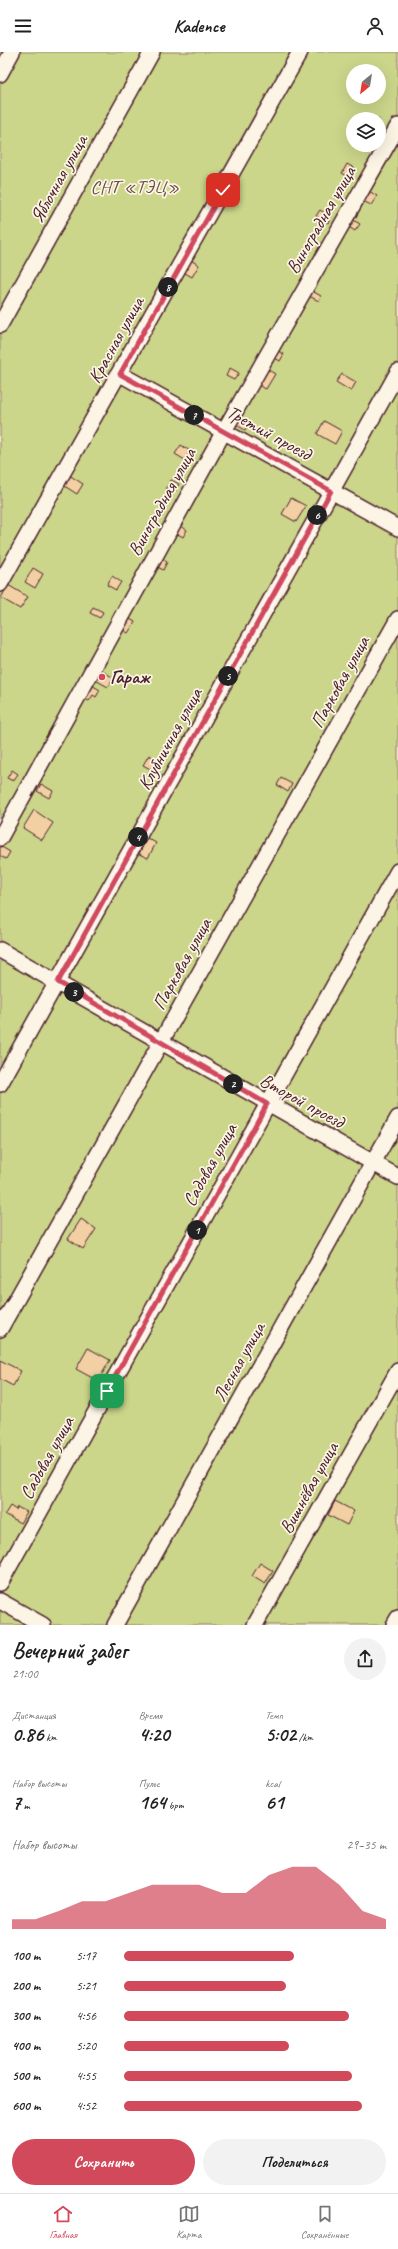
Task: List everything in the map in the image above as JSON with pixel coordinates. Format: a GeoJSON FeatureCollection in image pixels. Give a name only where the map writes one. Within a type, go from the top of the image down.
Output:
{"type":"FeatureCollection","features":[{"type":"Feature","properties":{"kind":"street"},"geometry":{"type":"LineString","coordinates":[[0,74],[12,52]]}},
{"type":"Feature","properties":{"kind":"street","name":"Яблочная улица"},"geometry":{"type":"LineString","coordinates":[[0,325],[152,52]]}},
{"type":"Feature","properties":{"kind":"street","name":"Красная улица"},"geometry":{"type":"LineString","coordinates":[[0,584],[120,374],[300,52]]}},
{"type":"Feature","properties":{"kind":"street","name":"Виноградная улица"},"geometry":{"type":"LineString","coordinates":[[0,838],[224,431],[398,126]]}},
{"type":"Feature","properties":{"kind":"street","name":"Клубничная улица"},"geometry":{"type":"LineString","coordinates":[[0,1084],[398,372]]}},
{"type":"Feature","properties":{"kind":"street","name":"Третий проезд"},"geometry":{"type":"LineString","coordinates":[[120,374],[398,528]]}},
{"type":"Feature","properties":{"kind":"street","name":"Парковая улица"},"geometry":{"type":"LineString","coordinates":[[0,1329],[398,619]]}},
{"type":"Feature","properties":{"kind":"street","name":"Садовая улица"},"geometry":{"type":"LineString","coordinates":[[0,1583],[398,871]]}},
{"type":"Feature","properties":{"kind":"street","name":"Второй проезд"},"geometry":{"type":"LineString","coordinates":[[0,950],[58,982],[267,1104],[398,1177]]}},
{"type":"Feature","properties":{"kind":"street","name":"Лесная улица"},"geometry":{"type":"LineString","coordinates":[[115,1625],[398,1118]]}},
{"type":"Feature","properties":{"kind":"street","name":"Вишнёвая улица"},"geometry":{"type":"LineString","coordinates":[[255,1625],[398,1371]]}},
{"type":"Feature","properties":{"kind":"street"},"geometry":{"type":"LineString","coordinates":[[0,1600],[43,1625]]}},
{"type":"Feature","properties":{"kind":"street"},"geometry":{"type":"LineString","coordinates":[[394,1625],[398,1618]]}},
{"type":"Feature","properties":{"kind":"green space","name":"СНТ «ТЭЦ»"},"geometry":{"type":"Polygon","coordinates":[[[0,52],[398,52],[398,1625],[0,1625],[0,52]]]}},
{"type":"Feature","properties":{"kind":"building"},"geometry":{"type":"Polygon","coordinates":[[[347,164],[356,169],[351,178],[342,173],[347,164]]]}},
{"type":"Feature","properties":{"kind":"building"},"geometry":{"type":"Polygon","coordinates":[[[367,190],[377,196],[371,205],[361,200],[367,190]]]}},
{"type":"Feature","properties":{"kind":"building"},"geometry":{"type":"Polygon","coordinates":[[[320,210],[331,217],[328,223],[316,216],[320,210]]]}},
{"type":"Feature","properties":{"kind":"building"},"geometry":{"type":"Polygon","coordinates":[[[353,220],[360,224],[355,231],[349,227],[353,220]]]}},
{"type":"Feature","properties":{"kind":"building"},"geometry":{"type":"Polygon","coordinates":[[[187,258],[199,265],[192,277],[180,270],[187,258]]]}},
{"type":"Feature","properties":{"kind":"building"},"geometry":{"type":"Polygon","coordinates":[[[312,291],[321,296],[319,301],[309,296],[312,291]]]}},
{"type":"Feature","properties":{"kind":"building"},"geometry":{"type":"Polygon","coordinates":[[[278,351],[284,354],[280,361],[275,358],[278,351]]]}},
{"type":"Feature","properties":{"kind":"building"},"geometry":{"type":"Polygon","coordinates":[[[230,368],[239,373],[234,380],[226,376],[230,368]]]}},
{"type":"Feature","properties":{"kind":"building"},"geometry":{"type":"Polygon","coordinates":[[[267,369],[275,374],[266,389],[258,385],[267,369]]]}},
{"type":"Feature","properties":{"kind":"building"},"geometry":{"type":"Polygon","coordinates":[[[342,374],[356,382],[351,391],[336,382],[342,374]]]}},
{"type":"Feature","properties":{"kind":"building"},"geometry":{"type":"Polygon","coordinates":[[[238,419],[248,424],[245,430],[235,424],[238,419]]]}},
{"type":"Feature","properties":{"kind":"building"},"geometry":{"type":"Polygon","coordinates":[[[324,421],[342,431],[335,444],[317,434],[324,421]]]}},
{"type":"Feature","properties":{"kind":"building"},"geometry":{"type":"Polygon","coordinates":[[[181,445],[190,451],[185,460],[175,454],[181,445]]]}},
{"type":"Feature","properties":{"kind":"building"},"geometry":{"type":"Polygon","coordinates":[[[69,475],[83,484],[77,494],[63,485],[69,475]]]}},
{"type":"Feature","properties":{"kind":"building"},"geometry":{"type":"Polygon","coordinates":[[[171,480],[179,484],[174,493],[166,489],[171,480]]]}},
{"type":"Feature","properties":{"kind":"building"},"geometry":{"type":"Polygon","coordinates":[[[291,498],[306,506],[296,522],[282,514],[291,498]]]}},
{"type":"Feature","properties":{"kind":"building"},"geometry":{"type":"Polygon","coordinates":[[[175,523],[187,530],[183,537],[171,530],[175,523]]]}},
{"type":"Feature","properties":{"kind":"building"},"geometry":{"type":"Polygon","coordinates":[[[161,558],[167,562],[163,570],[156,566],[161,558]]]}},
{"type":"Feature","properties":{"kind":"building"},"geometry":{"type":"Polygon","coordinates":[[[33,568],[43,574],[35,588],[25,582],[33,568]]]}},
{"type":"Feature","properties":{"kind":"building"},"geometry":{"type":"Polygon","coordinates":[[[112,576],[121,582],[116,590],[107,585],[112,576]]]}},
{"type":"Feature","properties":{"kind":"building"},"geometry":{"type":"Polygon","coordinates":[[[8,585],[28,597],[20,609],[1,598],[8,585]]]}},
{"type":"Feature","properties":{"kind":"building"},"geometry":{"type":"Polygon","coordinates":[[[93,607],[103,612],[100,618],[90,613],[93,607]]]}},
{"type":"Feature","properties":{"kind":"building"},"geometry":{"type":"Polygon","coordinates":[[[128,618],[135,622],[128,633],[121,629],[128,618]]]}},
{"type":"Feature","properties":{"kind":"building","name":"Гараж"},"geometry":{"type":"Polygon","coordinates":[[[95,667],[114,678],[108,687],[90,677],[95,667]]]}},
{"type":"Feature","properties":{"kind":"building"},"geometry":{"type":"Polygon","coordinates":[[[88,683],[100,690],[96,697],[93,695],[89,701],[81,697],[88,683]]]}},
{"type":"Feature","properties":{"kind":"building"},"geometry":{"type":"Polygon","coordinates":[[[149,755],[157,760],[152,770],[143,765],[149,755]]]}},
{"type":"Feature","properties":{"kind":"building"},"geometry":{"type":"Polygon","coordinates":[[[12,770],[18,774],[13,781],[7,778],[12,770]]]}},
{"type":"Feature","properties":{"kind":"building"},"geometry":{"type":"Polygon","coordinates":[[[281,778],[292,784],[288,792],[277,785],[281,778]]]}},
{"type":"Feature","properties":{"kind":"building"},"geometry":{"type":"Polygon","coordinates":[[[41,784],[53,791],[49,798],[37,791],[41,784]]]}},
{"type":"Feature","properties":{"kind":"building"},"geometry":{"type":"Polygon","coordinates":[[[34,810],[53,823],[42,840],[23,828],[34,810]]]}},
{"type":"Feature","properties":{"kind":"building"},"geometry":{"type":"Polygon","coordinates":[[[147,838],[156,843],[148,858],[139,854],[147,838]]]}},
{"type":"Feature","properties":{"kind":"building"},"geometry":{"type":"Polygon","coordinates":[[[0,846],[10,852],[6,859],[0,856],[0,846]]]}},
{"type":"Feature","properties":{"kind":"building"},"geometry":{"type":"Polygon","coordinates":[[[81,1219],[96,1229],[83,1249],[68,1239],[81,1219]]]}},
{"type":"Feature","properties":{"kind":"building"},"geometry":{"type":"Polygon","coordinates":[[[88,1348],[110,1360],[98,1381],[76,1369],[88,1348]]]}},
{"type":"Feature","properties":{"kind":"building"},"geometry":{"type":"Polygon","coordinates":[[[0,1360],[21,1371],[13,1386],[0,1379],[0,1360]]]}},
{"type":"Feature","properties":{"kind":"building"},"geometry":{"type":"Polygon","coordinates":[[[335,1501],[354,1511],[347,1525],[328,1515],[335,1501]]]}},
{"type":"Feature","properties":{"kind":"building"},"geometry":{"type":"Polygon","coordinates":[[[10,1506],[16,1510],[17,1507],[27,1512],[20,1523],[5,1514],[10,1506]]]}},
{"type":"Feature","properties":{"kind":"building"},"geometry":{"type":"Polygon","coordinates":[[[260,1563],[273,1571],[265,1584],[252,1576],[260,1563]]]}},
{"type":"Feature","properties":{"kind":"place","name":"Гараж"},"geometry":{"type":"Point","coordinates":[102,677]}},
{"type":"Feature","properties":{"kind":"route"},"geometry":{"type":"LineString","coordinates":[[107,1391],[267,1104],[58,982],[331,491],[120,374],[223,190]]}}]}
